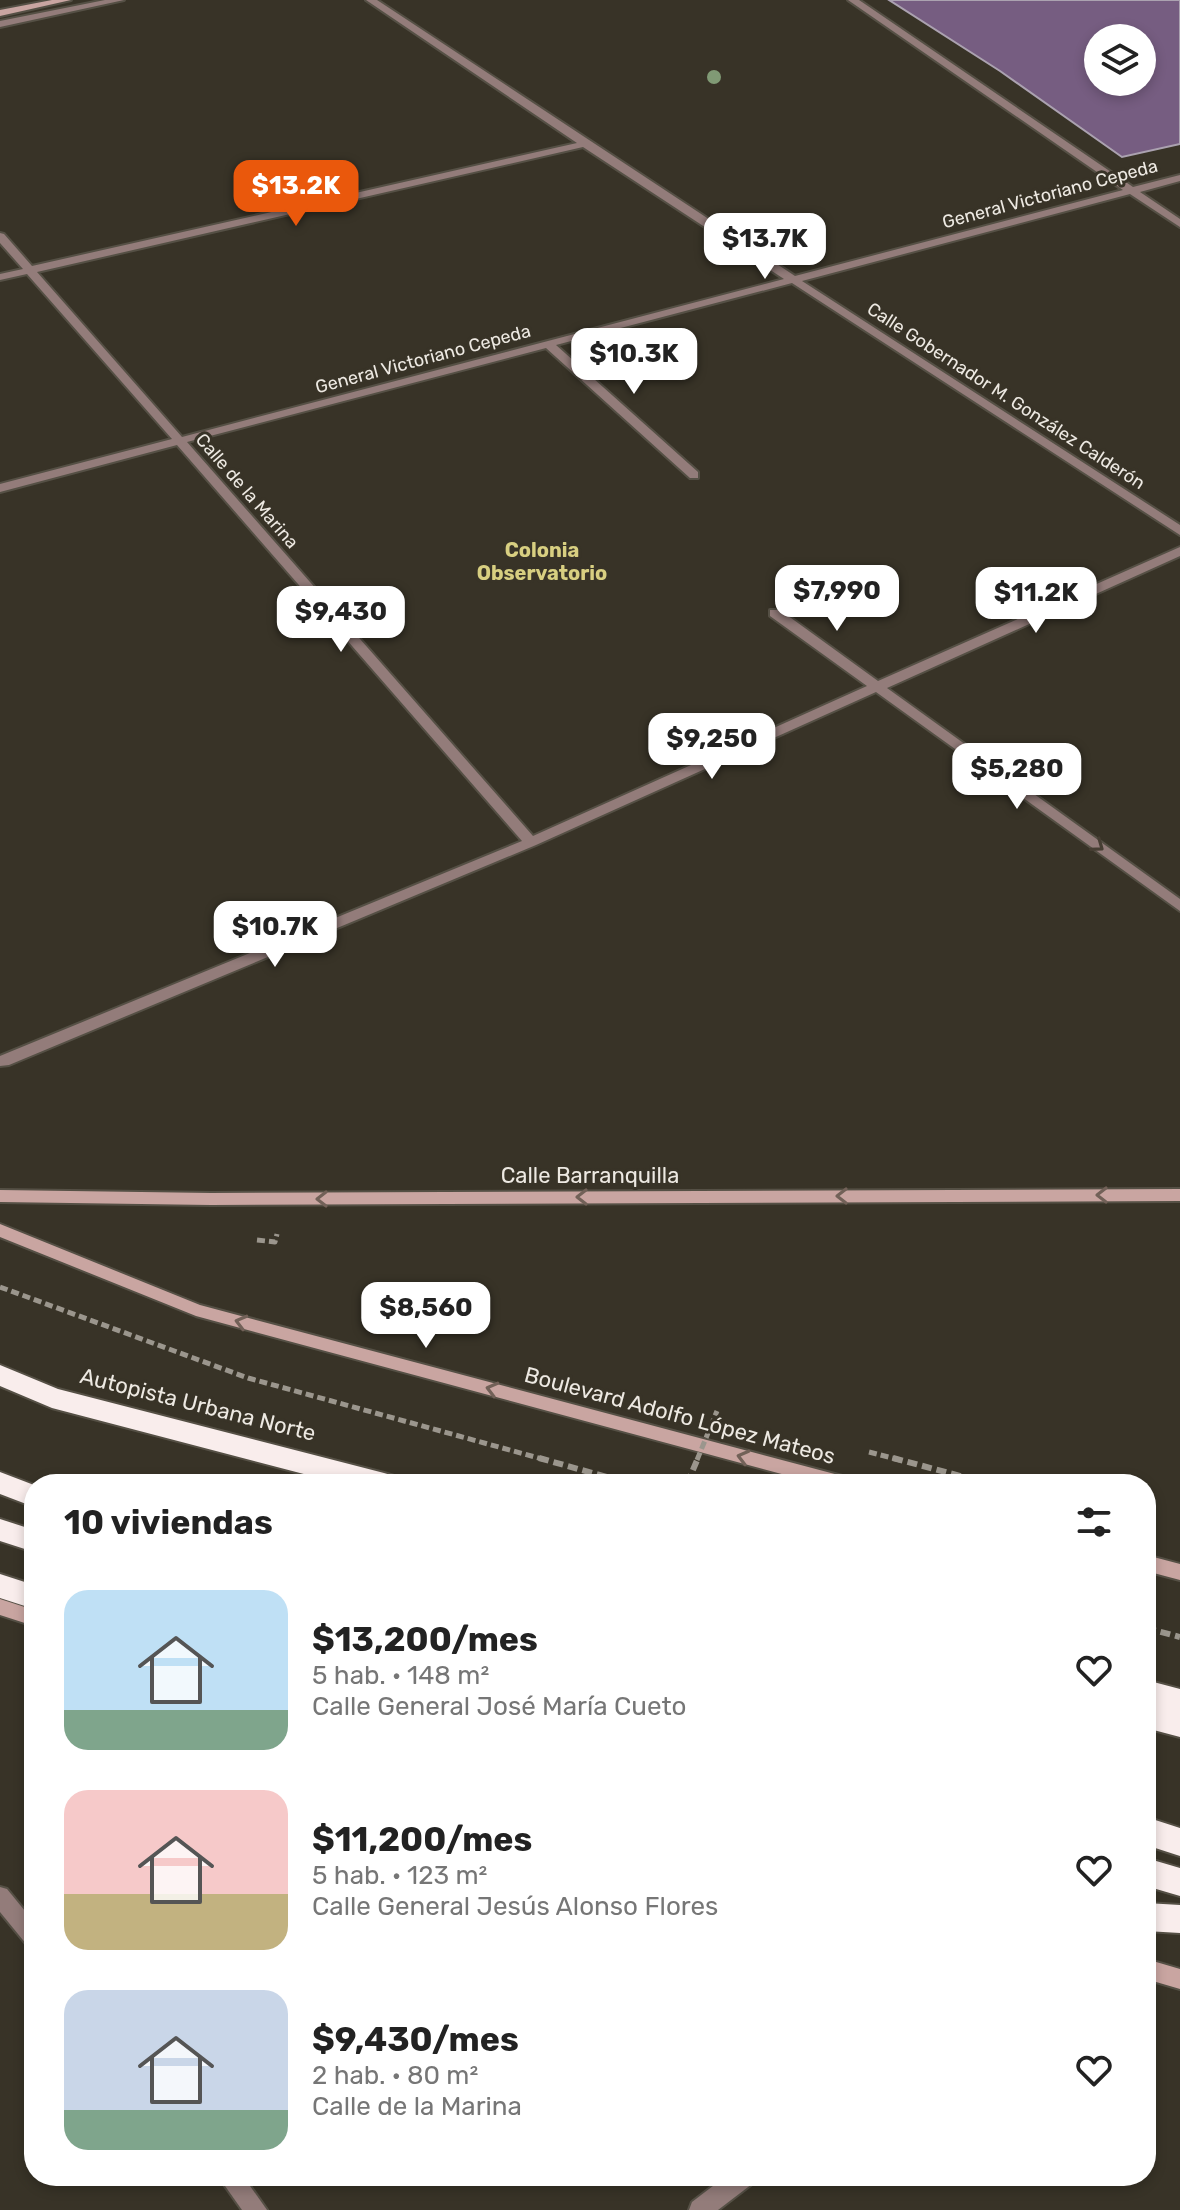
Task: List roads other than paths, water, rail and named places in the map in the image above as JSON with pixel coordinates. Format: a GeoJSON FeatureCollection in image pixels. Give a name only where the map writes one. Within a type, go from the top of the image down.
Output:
{"type":"FeatureCollection","features":[{"type":"Feature","properties":{"kind":"highway","name":"Autopista Urbana Norte"},"geometry":{"type":"LineString","coordinates":[[0,1375],[52,1398],[345,1474]]}},
{"type":"Feature","properties":{"kind":"highway"},"geometry":{"type":"LineString","coordinates":[[0,1384],[310,1474]]}},
{"type":"Feature","properties":{"kind":"highway"},"geometry":{"type":"LineString","coordinates":[[0,1483],[24,1492]]}},
{"type":"Feature","properties":{"kind":"highway"},"geometry":{"type":"LineString","coordinates":[[0,1530],[24,1538]]}},
{"type":"Feature","properties":{"kind":"highway"},"geometry":{"type":"LineString","coordinates":[[0,1586],[24,1594]]}},
{"type":"Feature","properties":{"kind":"highway"},"geometry":{"type":"LineString","coordinates":[[1156,1695],[1180,1702]]}},
{"type":"Feature","properties":{"kind":"highway"},"geometry":{"type":"LineString","coordinates":[[1156,1718],[1180,1724]]}},
{"type":"Feature","properties":{"kind":"highway"},"geometry":{"type":"LineString","coordinates":[[1156,1834],[1180,1842]]}},
{"type":"Feature","properties":{"kind":"highway"},"geometry":{"type":"LineString","coordinates":[[1156,1875],[1180,1882]]}},
{"type":"Feature","properties":{"kind":"highway"},"geometry":{"type":"LineString","coordinates":[[1156,1918],[1180,1919]]}},
{"type":"Feature","properties":{"kind":"street"},"geometry":{"type":"LineString","coordinates":[[0,13],[66,0]]}},
{"type":"Feature","properties":{"kind":"street"},"geometry":{"type":"LineString","coordinates":[[0,24],[119,0]]}},
{"type":"Feature","properties":{"kind":"street","name":"Calle Gobernador M. González Calderón"},"geometry":{"type":"LineString","coordinates":[[371,0],[585,144],[1180,531]]}},
{"type":"Feature","properties":{"kind":"street"},"geometry":{"type":"LineString","coordinates":[[853,0],[1180,224]]}},
{"type":"Feature","properties":{"kind":"street"},"geometry":{"type":"LineString","coordinates":[[0,277],[585,144]]}},
{"type":"Feature","properties":{"kind":"street","name":"General Victoriano Cepeda"},"geometry":{"type":"LineString","coordinates":[[0,488],[1180,178]]}},
{"type":"Feature","properties":{"kind":"street","name":"Calle de la Marina"},"geometry":{"type":"LineString","coordinates":[[0,236],[531,842]]}},
{"type":"Feature","properties":{"kind":"street"},"geometry":{"type":"LineString","coordinates":[[549,345],[694,475]]}},
{"type":"Feature","properties":{"kind":"street"},"geometry":{"type":"LineString","coordinates":[[3,1061],[531,842],[1180,551]]}},
{"type":"Feature","properties":{"kind":"street"},"geometry":{"type":"LineString","coordinates":[[775,613],[1180,906]]}},
{"type":"Feature","properties":{"kind":"street","name":"Calle Barranquilla"},"geometry":{"type":"LineString","coordinates":[[0,1196],[211,1199],[1180,1195]]}},
{"type":"Feature","properties":{"kind":"street","name":"Boulevard Adolfo López Mateos"},"geometry":{"type":"LineString","coordinates":[[0,1230],[196,1310],[809,1474]]}},
{"type":"Feature","properties":{"kind":"street"},"geometry":{"type":"LineString","coordinates":[[1156,1566],[1180,1572]]}},
{"type":"Feature","properties":{"kind":"street"},"geometry":{"type":"LineString","coordinates":[[0,1607],[24,1615]]}},
{"type":"Feature","properties":{"kind":"street"},"geometry":{"type":"LineString","coordinates":[[0,1896],[24,1926]]}},
{"type":"Feature","properties":{"kind":"street"},"geometry":{"type":"LineString","coordinates":[[1156,1972],[1180,1979]]}},
{"type":"Feature","properties":{"kind":"street"},"geometry":{"type":"LineString","coordinates":[[237,2186],[256,2210]]}},
{"type":"Feature","properties":{"kind":"street"},"geometry":{"type":"LineString","coordinates":[[700,2210],[731,2186]]}},
{"type":"Feature","properties":{"kind":"district","name":"Colonia Observatorio"},"geometry":{"type":"Point","coordinates":[542,562]}}]}
